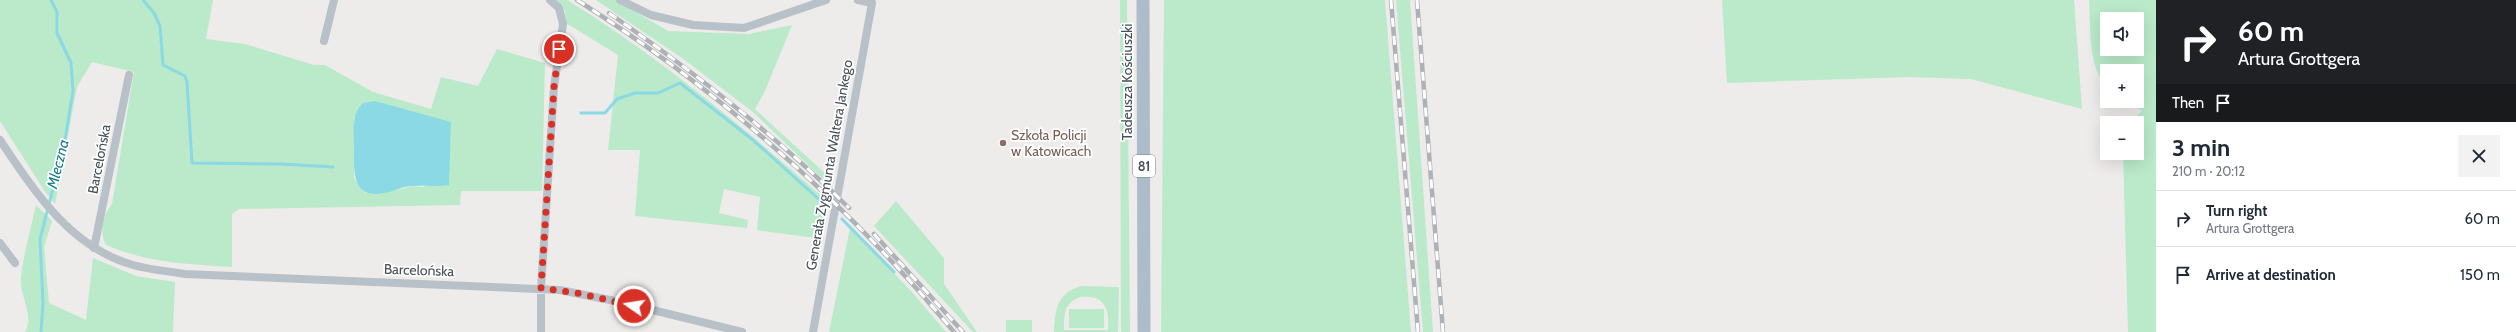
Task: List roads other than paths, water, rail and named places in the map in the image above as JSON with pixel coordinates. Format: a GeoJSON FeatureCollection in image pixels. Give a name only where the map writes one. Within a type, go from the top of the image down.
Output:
{"type":"FeatureCollection","features":[{"type":"Feature","properties":{"kind":"main road","name":"Tadeusza Kościuszki"},"geometry":{"type":"LineString","coordinates":[[1143,0],[1144,332]]}},
{"type":"Feature","properties":{"kind":"street"},"geometry":{"type":"LineString","coordinates":[[324,41],[334,0]]}},
{"type":"Feature","properties":{"kind":"street"},"geometry":{"type":"LineString","coordinates":[[541,332],[541,288],[554,87],[563,24],[559,8],[550,0]]}},
{"type":"Feature","properties":{"kind":"street"},"geometry":{"type":"LineString","coordinates":[[620,0],[651,15],[686,24],[744,28],[826,0]]}},
{"type":"Feature","properties":{"kind":"street","name":"Generała Zygmunta Waltera Jankego"},"geometry":{"type":"LineString","coordinates":[[813,332],[872,3],[858,0]]}},
{"type":"Feature","properties":{"kind":"street","name":"Barcelońska"},"geometry":{"type":"LineString","coordinates":[[94,248],[128,75]]}},
{"type":"Feature","properties":{"kind":"street","name":"Barcelońska"},"geometry":{"type":"LineString","coordinates":[[0,140],[39,197],[54,215],[94,248],[134,265],[185,274],[541,288],[577,293],[742,332]]}},
{"type":"Feature","properties":{"kind":"street"},"geometry":{"type":"LineString","coordinates":[[0,243],[15,263]]}},
{"type":"Feature","properties":{"kind":"water"},"geometry":{"type":"Polygon","coordinates":[[[375,101],[451,122],[449,185],[409,186],[377,194],[368,193],[361,189],[357,183],[354,166],[354,123],[359,108],[363,103],[375,101]]]}},
{"type":"Feature","properties":{"kind":"waterway","name":"Mleczna"},"geometry":{"type":"LineString","coordinates":[[41,332],[43,303],[40,239],[64,146],[73,91],[71,63],[57,33],[57,12],[51,0]]}},
{"type":"Feature","properties":{"kind":"waterway"},"geometry":{"type":"LineString","coordinates":[[143,0],[154,13],[160,26],[163,65],[185,76],[187,82],[192,163],[281,164],[333,167]]}},
{"type":"Feature","properties":{"kind":"waterway"},"geometry":{"type":"LineString","coordinates":[[581,113],[605,113],[617,99],[635,93],[658,93],[680,83],[753,140],[823,203]]}},
{"type":"Feature","properties":{"kind":"waterway"},"geometry":{"type":"LineString","coordinates":[[842,219],[894,272]]}},
{"type":"Feature","properties":{"kind":"railway"},"geometry":{"type":"LineString","coordinates":[[577,0],[630,35],[681,72],[730,110],[778,151],[870,238],[913,284],[954,332]]}},
{"type":"Feature","properties":{"kind":"railway"},"geometry":{"type":"LineString","coordinates":[[1391,0],[1418,332]]}},
{"type":"Feature","properties":{"kind":"railway"},"geometry":{"type":"LineString","coordinates":[[1417,0],[1443,332]]}},
{"type":"Feature","properties":{"kind":"railway"},"geometry":{"type":"LineString","coordinates":[[609,13],[734,105],[793,155],[849,208]]}},
{"type":"Feature","properties":{"kind":"railway"},"geometry":{"type":"LineString","coordinates":[[874,234],[963,332]]}},
{"type":"Feature","properties":{"kind":"place","name":"Szkoła Policji w Katowicach"},"geometry":{"type":"Point","coordinates":[1003,143]}}]}
